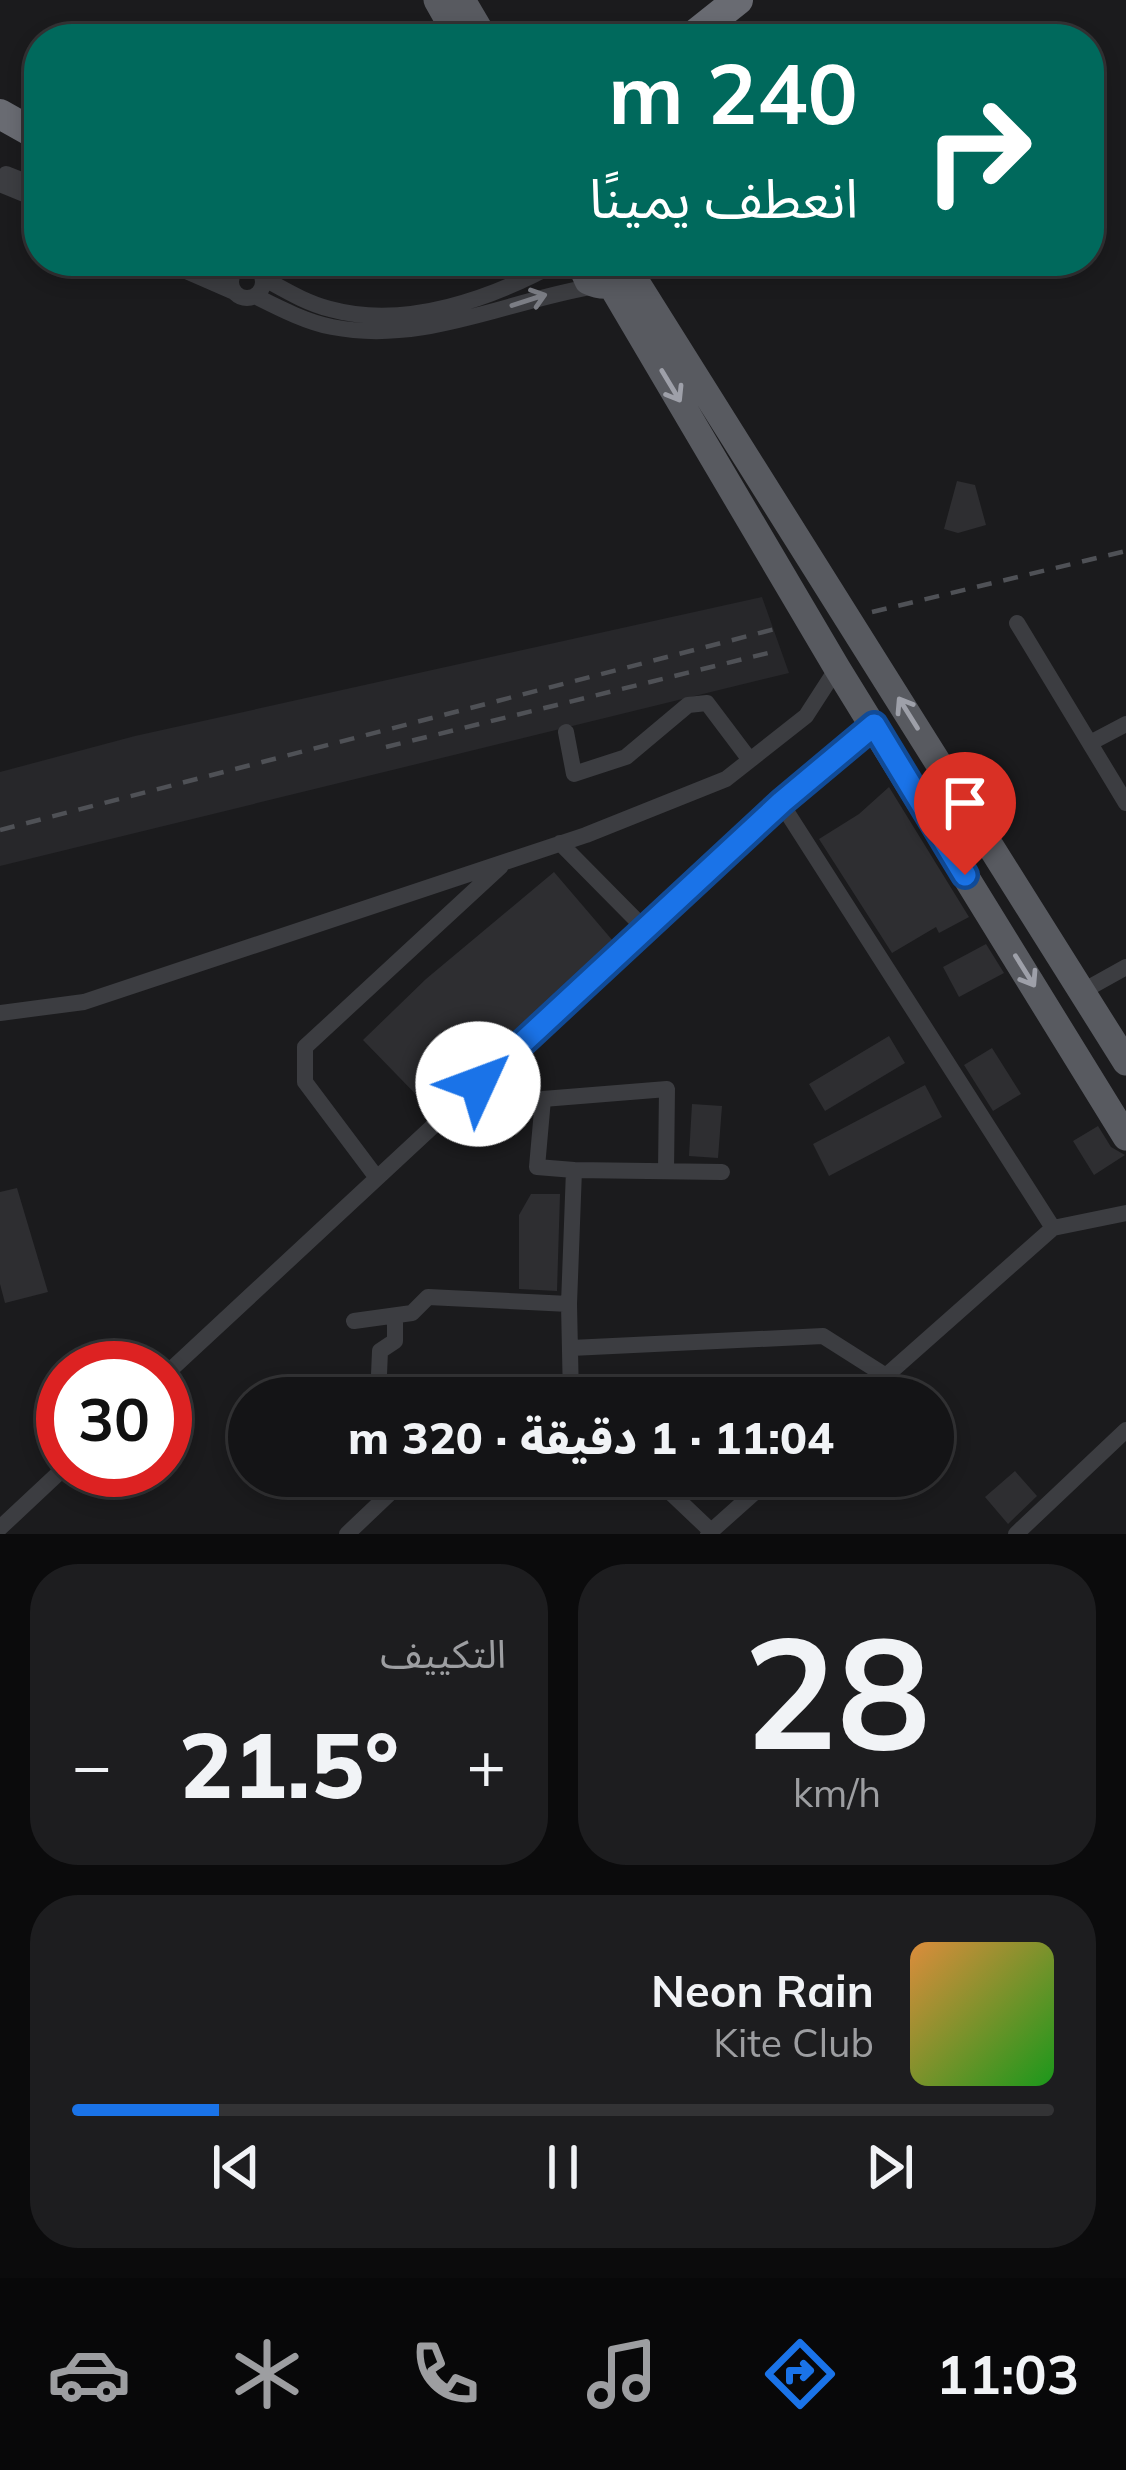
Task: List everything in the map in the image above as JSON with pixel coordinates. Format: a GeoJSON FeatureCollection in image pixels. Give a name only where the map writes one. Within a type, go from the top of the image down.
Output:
{"type":"FeatureCollection","features":[{"type":"Feature","properties":{"kind":"highway"},"geometry":{"type":"LineString","coordinates":[[708,24],[738,0]]}},
{"type":"Feature","properties":{"kind":"main road"},"geometry":{"type":"LineString","coordinates":[[618,276],[838,668],[1126,1137]]}},
{"type":"Feature","properties":{"kind":"main road"},"geometry":{"type":"LineString","coordinates":[[618,276],[1126,1061]]}},
{"type":"Feature","properties":{"kind":"street"},"geometry":{"type":"LineString","coordinates":[[197,276],[240,297],[255,296],[330,327],[380,332],[440,326],[613,276]]}},
{"type":"Feature","properties":{"kind":"street"},"geometry":{"type":"LineString","coordinates":[[232,276],[234,292]]}},
{"type":"Feature","properties":{"kind":"street"},"geometry":{"type":"LineString","coordinates":[[255,296],[263,278],[334,311],[379,315],[437,309],[496,293],[530,276]]}},
{"type":"Feature","properties":{"kind":"street"},"geometry":{"type":"LineString","coordinates":[[1017,623],[1126,803]]}},
{"type":"Feature","properties":{"kind":"street"},"geometry":{"type":"LineString","coordinates":[[0,1013],[84,1002],[560,843],[726,779],[806,716],[838,668]]}},
{"type":"Feature","properties":{"kind":"street"},"geometry":{"type":"LineString","coordinates":[[566,732],[574,774],[626,757],[688,705],[707,703],[750,760]]}},
{"type":"Feature","properties":{"kind":"street"},"geometry":{"type":"LineString","coordinates":[[1090,743],[1126,724]]}},
{"type":"Feature","properties":{"kind":"street"},"geometry":{"type":"LineString","coordinates":[[192,1350],[782,802],[874,725]]}},
{"type":"Feature","properties":{"kind":"street"},"geometry":{"type":"LineString","coordinates":[[782,802],[1053,1228]]}},
{"type":"Feature","properties":{"kind":"street"},"geometry":{"type":"LineString","coordinates":[[560,843],[645,929]]}},
{"type":"Feature","properties":{"kind":"street"},"geometry":{"type":"LineString","coordinates":[[377,1178],[304,1082],[305,1047],[506,861]]}},
{"type":"Feature","properties":{"kind":"street"},"geometry":{"type":"LineString","coordinates":[[1083,991],[1126,967]]}},
{"type":"Feature","properties":{"kind":"street"},"geometry":{"type":"LineString","coordinates":[[666,1171],[667,1089],[543,1099],[537,1167],[574,1169],[666,1171],[722,1172]]}},
{"type":"Feature","properties":{"kind":"street"},"geometry":{"type":"LineString","coordinates":[[571,1377],[568,1304],[574,1169]]}},
{"type":"Feature","properties":{"kind":"street"},"geometry":{"type":"LineString","coordinates":[[572,1348],[823,1336],[886,1376],[1053,1228],[1126,1213]]}},
{"type":"Feature","properties":{"kind":"street"},"geometry":{"type":"LineString","coordinates":[[354,1321],[412,1313],[428,1297],[568,1304]]}},
{"type":"Feature","properties":{"kind":"street"},"geometry":{"type":"LineString","coordinates":[[379,1377],[380,1351],[395,1341],[395,1317]]}},
{"type":"Feature","properties":{"kind":"street"},"geometry":{"type":"LineString","coordinates":[[1016,1534],[1126,1430]]}},
{"type":"Feature","properties":{"kind":"street"},"geometry":{"type":"LineString","coordinates":[[0,1528],[36,1494]]}},
{"type":"Feature","properties":{"kind":"street"},"geometry":{"type":"LineString","coordinates":[[347,1534],[385,1497]]}},
{"type":"Feature","properties":{"kind":"street"},"geometry":{"type":"LineString","coordinates":[[674,1497],[710,1532],[749,1497]]}},
{"type":"Feature","properties":{"kind":"shaded area"},"geometry":{"type":"Polygon","coordinates":[[[762,597],[789,673],[0,866],[0,772],[135,736],[762,597]]]}},
{"type":"Feature","properties":{"kind":"building"},"geometry":{"type":"Polygon","coordinates":[[[957,481],[975,485],[986,525],[958,533],[944,529],[957,481]]]}},
{"type":"Feature","properties":{"kind":"building"},"geometry":{"type":"Polygon","coordinates":[[[889,787],[969,917],[939,933],[936,927],[892,953],[819,839],[859,814],[889,787]]]}},
{"type":"Feature","properties":{"kind":"building"},"geometry":{"type":"Polygon","coordinates":[[[554,872],[613,941],[431,1110],[363,1040],[426,979],[554,872]]]}},
{"type":"Feature","properties":{"kind":"building"},"geometry":{"type":"Polygon","coordinates":[[[986,944],[1004,973],[959,997],[943,967],[986,944]]]}},
{"type":"Feature","properties":{"kind":"building"},"geometry":{"type":"Polygon","coordinates":[[[889,1036],[905,1063],[825,1111],[809,1084],[889,1036]]]}},
{"type":"Feature","properties":{"kind":"building"},"geometry":{"type":"Polygon","coordinates":[[[992,1048],[1021,1094],[993,1111],[964,1065],[992,1048]]]}},
{"type":"Feature","properties":{"kind":"building"},"geometry":{"type":"Polygon","coordinates":[[[925,1085],[942,1117],[829,1176],[813,1144],[925,1085]]]}},
{"type":"Feature","properties":{"kind":"building"},"geometry":{"type":"Polygon","coordinates":[[[692,1104],[722,1106],[718,1158],[689,1156],[692,1104]]]}},
{"type":"Feature","properties":{"kind":"building"},"geometry":{"type":"Polygon","coordinates":[[[1098,1126],[1111,1147],[1125,1155],[1094,1175],[1073,1141],[1098,1126]]]}},
{"type":"Feature","properties":{"kind":"building"},"geometry":{"type":"Polygon","coordinates":[[[17,1188],[48,1292],[5,1303],[0,1284],[0,1192],[17,1188]]]}},
{"type":"Feature","properties":{"kind":"building"},"geometry":{"type":"Polygon","coordinates":[[[531,1194],[560,1194],[557,1291],[519,1289],[519,1215],[531,1194]]]}},
{"type":"Feature","properties":{"kind":"building"},"geometry":{"type":"Polygon","coordinates":[[[1015,1471],[1037,1496],[1008,1524],[985,1497],[1015,1471]]]}},
{"type":"Feature","properties":{"kind":"railway"},"geometry":{"type":"LineString","coordinates":[[872,612],[1126,551]]}},
{"type":"Feature","properties":{"kind":"railway"},"geometry":{"type":"LineString","coordinates":[[0,830],[775,629]]}},
{"type":"Feature","properties":{"kind":"railway"},"geometry":{"type":"LineString","coordinates":[[386,747],[776,651]]}},
{"type":"Feature","properties":{"kind":"route"},"geometry":{"type":"LineString","coordinates":[[478,1084],[782,802],[874,725],[965,875]]}}]}
